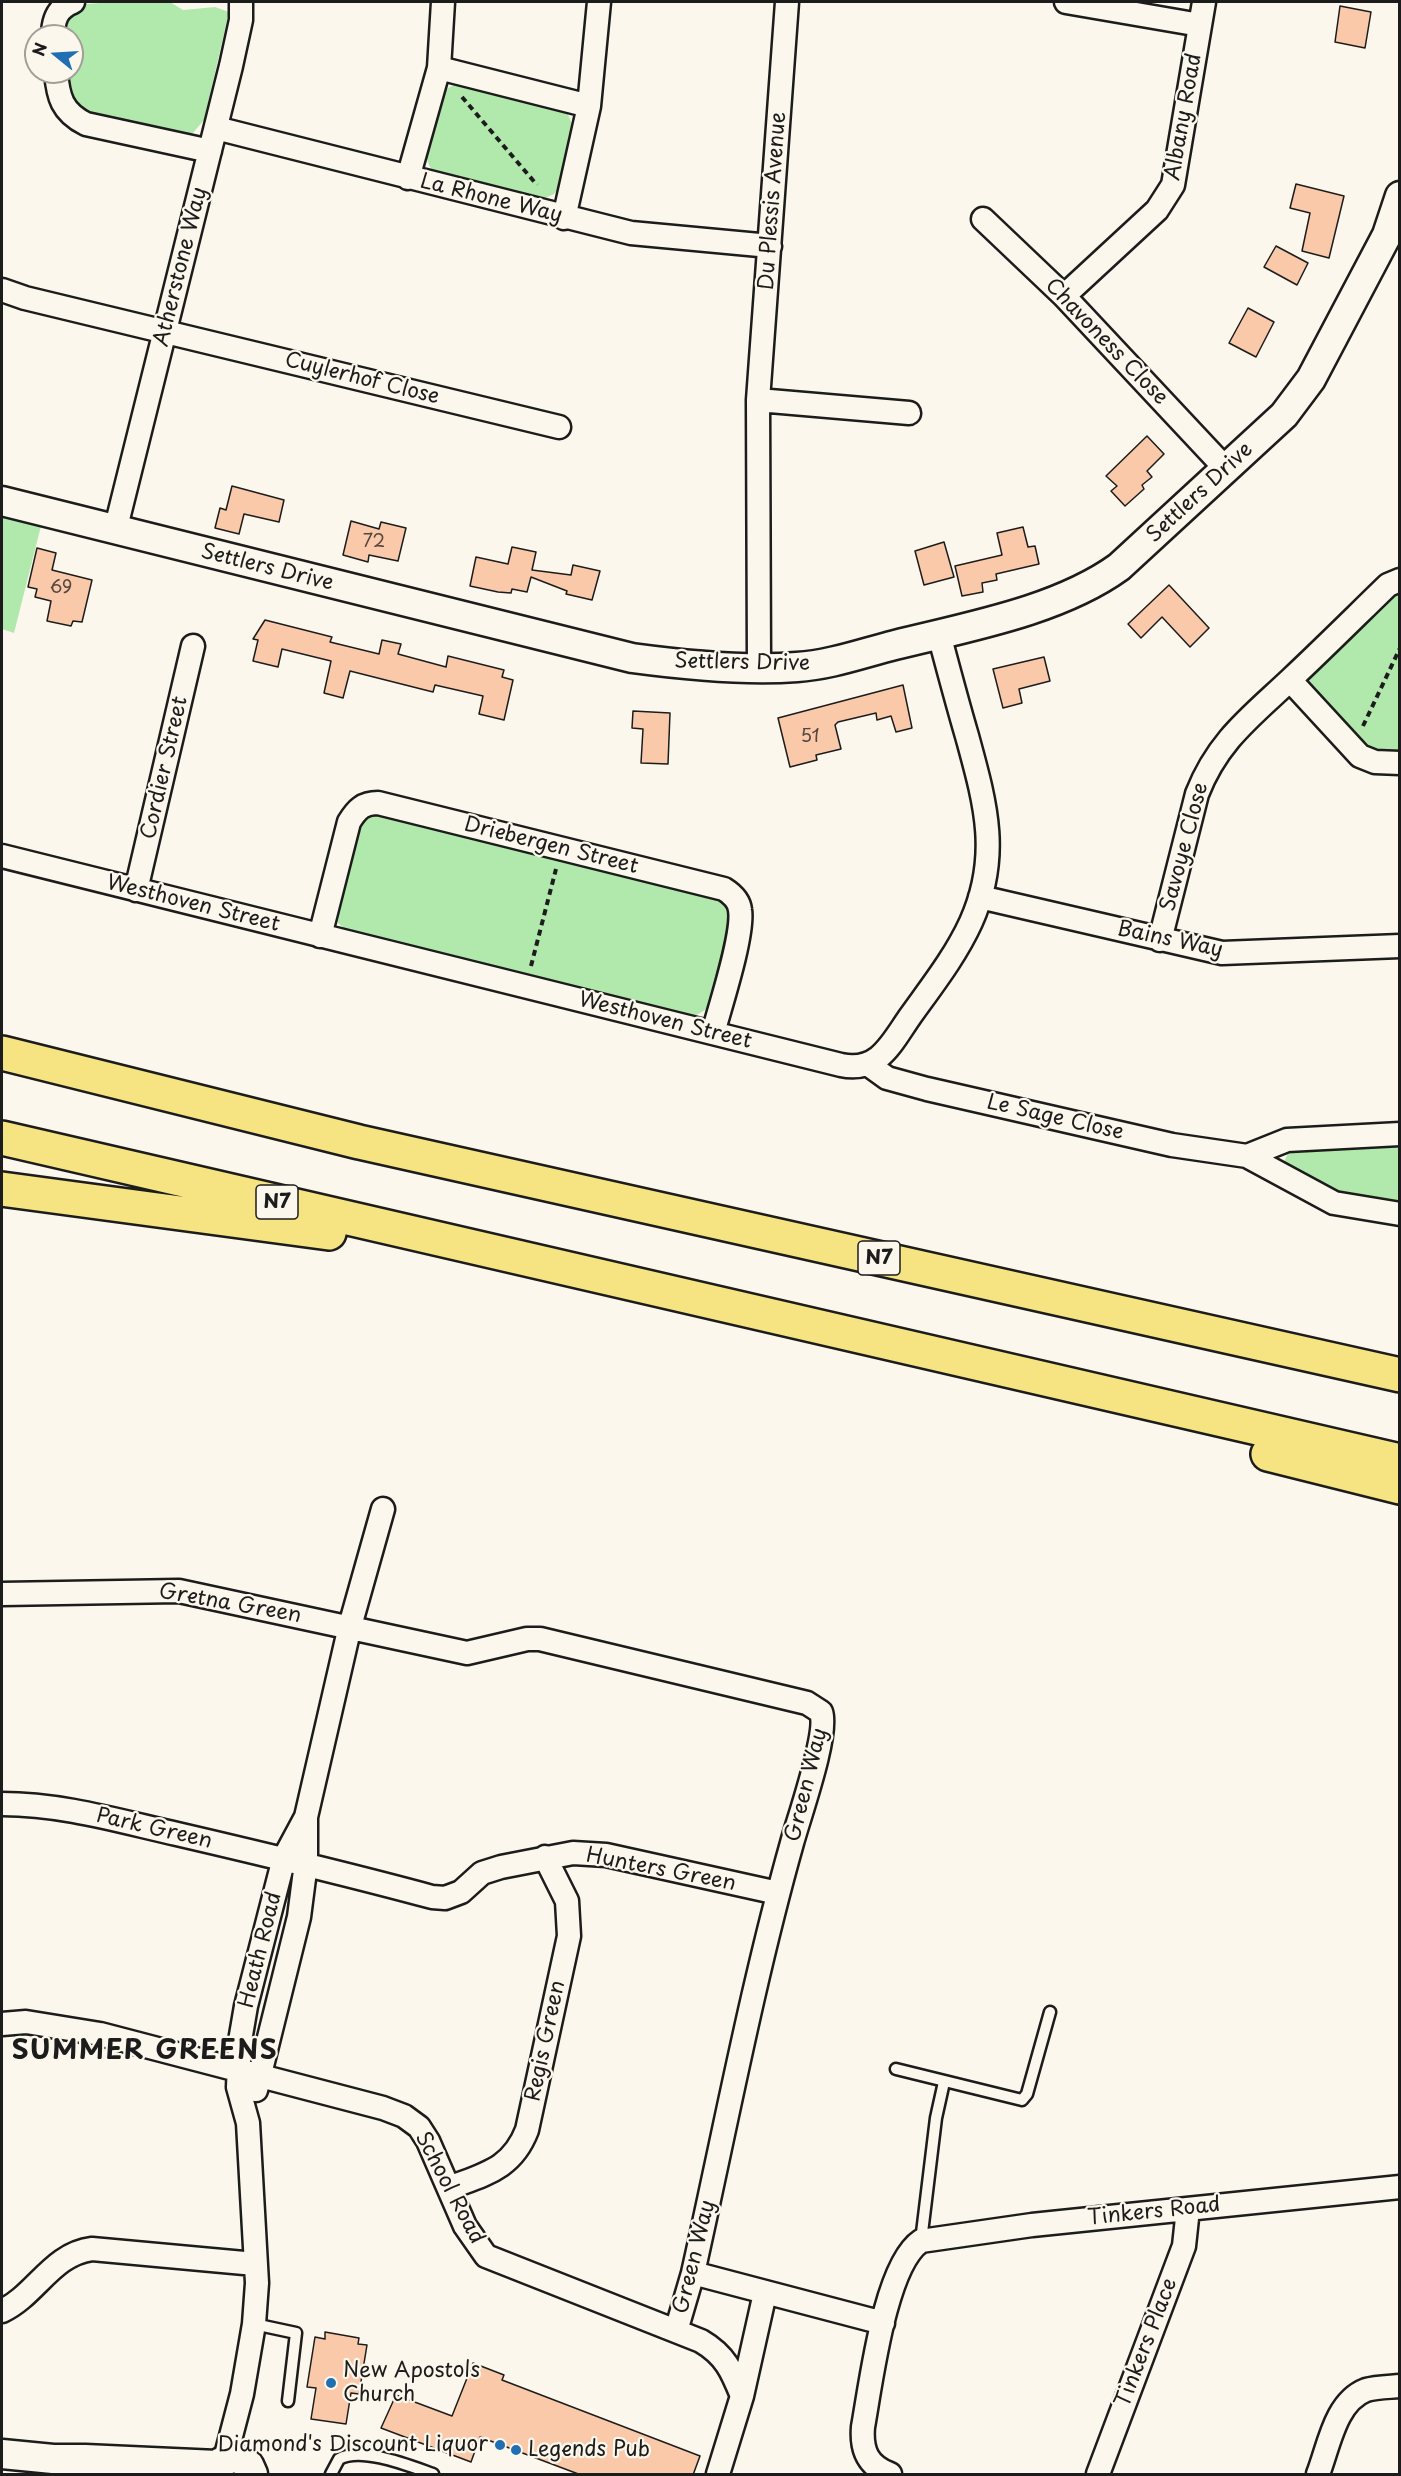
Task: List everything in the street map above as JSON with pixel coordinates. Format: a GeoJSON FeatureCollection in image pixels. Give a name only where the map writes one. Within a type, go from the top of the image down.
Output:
{"type":"FeatureCollection","features":[{"type":"Feature","properties":{"kind":"highway","name":"N7"},"geometry":{"type":"LineString","coordinates":[[2,1053],[371,1144],[1400,1375]]}},
{"type":"Feature","properties":{"kind":"highway","name":"N7"},"geometry":{"type":"LineString","coordinates":[[2,1138],[1400,1461]]}},
{"type":"Feature","properties":{"kind":"highway"},"geometry":{"type":"LineString","coordinates":[[2,1189],[527,1260]]}},
{"type":"Feature","properties":{"kind":"highway"},"geometry":{"type":"LineString","coordinates":[[1195,1415],[1207,1432],[1225,1443],[1400,1487]]}},
{"type":"Feature","properties":{"kind":"street"},"geometry":{"type":"LineString","coordinates":[[54,24],[59,11],[73,2]]}},
{"type":"Feature","properties":{"kind":"street","name":"Atherstone Way"},"geometry":{"type":"LineString","coordinates":[[115,531],[216,128],[241,20],[242,2]]}},
{"type":"Feature","properties":{"kind":"street"},"geometry":{"type":"LineString","coordinates":[[408,178],[438,68],[443,2]]}},
{"type":"Feature","properties":{"kind":"street"},"geometry":{"type":"LineString","coordinates":[[564,218],[589,106],[599,2]]}},
{"type":"Feature","properties":{"kind":"street","name":"Du Plessis Avenue"},"geometry":{"type":"LineString","coordinates":[[759,666],[758,400],[788,2]]}},
{"type":"Feature","properties":{"kind":"street"},"geometry":{"type":"LineString","coordinates":[[1066,2],[1200,25]]}},
{"type":"Feature","properties":{"kind":"street","name":"Albany Road"},"geometry":{"type":"LineString","coordinates":[[1064,296],[1157,210],[1173,185],[1204,2]]}},
{"type":"Feature","properties":{"kind":"street"},"geometry":{"type":"LineString","coordinates":[[438,68],[589,106]]}},
{"type":"Feature","properties":{"kind":"street"},"geometry":{"type":"LineString","coordinates":[[58,84],[60,101],[76,119],[86,124],[210,151]]}},
{"type":"Feature","properties":{"kind":"street","name":"La Rhone Way"},"geometry":{"type":"LineString","coordinates":[[216,128],[564,218],[631,233],[770,246]]}},
{"type":"Feature","properties":{"kind":"street","name":"Settlers Drive"},"geometry":{"type":"LineString","coordinates":[[2,501],[632,658],[666,663],[809,666],[939,634],[1053,602],[1092,585],[1130,558],[1284,415],[1311,379],[1387,235],[1400,196]]}},
{"type":"Feature","properties":{"kind":"street","name":"Chavoness Close"},"geometry":{"type":"LineString","coordinates":[[983,219],[1064,296],[1226,469]]}},
{"type":"Feature","properties":{"kind":"street","name":"Cuylerhof Close"},"geometry":{"type":"LineString","coordinates":[[2,290],[25,298],[165,330],[558,427]]}},
{"type":"Feature","properties":{"kind":"street"},"geometry":{"type":"LineString","coordinates":[[758,400],[909,413]]}},
{"type":"Feature","properties":{"kind":"street","name":"Savoye Close"},"geometry":{"type":"LineString","coordinates":[[1160,940],[1197,794],[1206,771],[1231,734],[1388,585],[1400,580]]}},
{"type":"Feature","properties":{"kind":"street"},"geometry":{"type":"LineString","coordinates":[[869,1065],[885,1053],[943,971],[971,922],[980,897],[988,848],[986,806],[939,634]]}},
{"type":"Feature","properties":{"kind":"street","name":"Cordier Street"},"geometry":{"type":"LineString","coordinates":[[136,890],[193,646]]}},
{"type":"Feature","properties":{"kind":"street"},"geometry":{"type":"LineString","coordinates":[[1290,680],[1352,749],[1375,762],[1400,762]]}},
{"type":"Feature","properties":{"kind":"street","name":"Driebergen Street"},"geometry":{"type":"LineString","coordinates":[[320,936],[350,822],[359,808],[368,803],[378,803],[724,889],[735,897],[740,909],[740,931],[713,1033]]}},
{"type":"Feature","properties":{"kind":"street","name":"Westhoven Street"},"geometry":{"type":"LineString","coordinates":[[2,856],[850,1067],[869,1065]]}},
{"type":"Feature","properties":{"kind":"street","name":"Bains Way"},"geometry":{"type":"LineString","coordinates":[[980,897],[1204,950],[1240,954],[1400,946]]}},
{"type":"Feature","properties":{"kind":"street","name":"Le Sage Close"},"geometry":{"type":"LineString","coordinates":[[869,1065],[887,1078],[927,1089],[1172,1145],[1247,1156],[1334,1203],[1400,1214]]}},
{"type":"Feature","properties":{"kind":"street"},"geometry":{"type":"LineString","coordinates":[[1247,1156],[1287,1140],[1400,1134]]}},
{"type":"Feature","properties":{"kind":"street","name":"Heath Road"},"geometry":{"type":"LineString","coordinates":[[241,2468],[243,2394],[254,2325],[257,2283],[248,2123],[238,2087],[246,2006],[295,1861],[350,1626],[383,1509]]}},
{"type":"Feature","properties":{"kind":"street","name":"Gretna Green"},"geometry":{"type":"LineString","coordinates":[[2,1594],[168,1589],[350,1626]]}},
{"type":"Feature","properties":{"kind":"street","name":"Green Way"},"geometry":{"type":"LineString","coordinates":[[350,1626],[467,1653],[527,1639],[540,1639],[817,1707],[824,1718],[778,1893],[693,2273],[676,2331]]}},
{"type":"Feature","properties":{"kind":"street","name":"Park Green"},"geometry":{"type":"LineString","coordinates":[[2,1804],[36,1804],[79,1811],[295,1861]]}},
{"type":"Feature","properties":{"kind":"street","name":"Hunters Green"},"geometry":{"type":"LineString","coordinates":[[295,1861],[432,1897],[445,1898],[461,1892],[483,1874],[545,1857],[573,1853],[606,1856],[778,1893]]}},
{"type":"Feature","properties":{"kind":"street","name":"Regis Green"},"geometry":{"type":"LineString","coordinates":[[449,2188],[496,2169],[507,2162],[521,2145],[527,2130],[569,1936],[567,1901],[545,1857]]}},
{"type":"Feature","properties":{"kind":"street","name":"Heath Road"},"geometry":{"type":"LineString","coordinates":[[248,2123],[299,1917],[295,1861]]}},
{"type":"Feature","properties":{"kind":"street","name":"School Road"},"geometry":{"type":"LineString","coordinates":[[2,2024],[26,2022],[99,2034],[383,2108],[404,2116],[419,2127],[428,2141],[465,2226],[486,2256],[676,2331],[717,2351],[730,2366],[742,2396]]}},
{"type":"Feature","properties":{"kind":"street","name":"Tinkers Road"},"geometry":{"type":"LineString","coordinates":[[916,2244],[1032,2225],[1400,2187]]}},
{"type":"Feature","properties":{"kind":"street","name":"Tinkers Place"},"geometry":{"type":"LineString","coordinates":[[1098,2475],[1184,2246],[1188,2209]]}},
{"type":"Feature","properties":{"kind":"street"},"geometry":{"type":"LineString","coordinates":[[890,2475],[878,2470],[868,2460],[862,2439],[882,2324],[903,2260],[916,2244]]}},
{"type":"Feature","properties":{"kind":"street"},"geometry":{"type":"LineString","coordinates":[[2,2311],[18,2303],[66,2256],[78,2251],[92,2250],[255,2264]]}},
{"type":"Feature","properties":{"kind":"street"},"geometry":{"type":"LineString","coordinates":[[693,2273],[882,2324]]}},
{"type":"Feature","properties":{"kind":"street"},"geometry":{"type":"LineString","coordinates":[[718,2475],[742,2396],[765,2293]]}},
{"type":"Feature","properties":{"kind":"street"},"geometry":{"type":"LineString","coordinates":[[1318,2475],[1341,2412],[1348,2401],[1370,2389],[1400,2386]]}},
{"type":"Feature","properties":{"kind":"street"},"geometry":{"type":"LineString","coordinates":[[2,2454],[53,2460],[127,2475]]}},
{"type":"Feature","properties":{"kind":"street"},"geometry":{"type":"LineString","coordinates":[[53,2460],[85,2458],[241,2468]]}},
{"type":"Feature","properties":{"kind":"lane"},"geometry":{"type":"LineString","coordinates":[[896,2069],[1018,2100],[1025,2098],[1050,2012]]}},
{"type":"Feature","properties":{"kind":"lane"},"geometry":{"type":"LineString","coordinates":[[916,2244],[944,2082]]}},
{"type":"Feature","properties":{"kind":"lane"},"geometry":{"type":"LineString","coordinates":[[254,2325],[296,2333],[288,2401]]}},
{"type":"Feature","properties":{"kind":"lane"},"geometry":{"type":"LineString","coordinates":[[331,2475],[339,2459],[352,2455],[401,2463],[433,2475]]}},
{"type":"Feature","properties":{"kind":"path"},"geometry":{"type":"LineString","coordinates":[[438,68],[564,218]]}},
{"type":"Feature","properties":{"kind":"path"},"geometry":{"type":"LineString","coordinates":[[1352,749],[1400,648]]}},
{"type":"Feature","properties":{"kind":"path"},"geometry":{"type":"LineString","coordinates":[[526,987],[561,849]]}},
{"type":"Feature","properties":{"kind":"green space"},"geometry":{"type":"Polygon","coordinates":[[[170,2],[183,10],[215,7],[229,12],[204,120],[192,134],[184,136],[81,113],[69,104],[66,84],[84,84],[84,24],[65,24],[74,5],[170,2]]]}},
{"type":"Feature","properties":{"kind":"green space"},"geometry":{"type":"Polygon","coordinates":[[[457,83],[567,112],[574,129],[562,184],[554,194],[541,200],[436,174],[427,157],[429,134],[443,91],[457,83]]]}},
{"type":"Feature","properties":{"kind":"green space"},"geometry":{"type":"Polygon","coordinates":[[[2,513],[42,522],[14,633],[2,629],[2,513]]]}},
{"type":"Feature","properties":{"kind":"green space"},"geometry":{"type":"Polygon","coordinates":[[[1399,588],[1399,755],[1370,753],[1305,685],[1306,674],[1399,588]]]}},
{"type":"Feature","properties":{"kind":"green space"},"geometry":{"type":"Polygon","coordinates":[[[383,814],[717,898],[728,910],[731,925],[712,1002],[707,1009],[693,1017],[351,934],[338,923],[336,914],[357,829],[367,818],[383,814]]]}},
{"type":"Feature","properties":{"kind":"green space"},"geometry":{"type":"Polygon","coordinates":[[[1399,1141],[1399,1207],[1349,1198],[1286,1167],[1284,1162],[1290,1149],[1399,1141]]]}},
{"type":"Feature","properties":{"kind":"building"},"geometry":{"type":"Polygon","coordinates":[[[1340,6],[1371,12],[1365,48],[1335,42],[1340,6]]]}},
{"type":"Feature","properties":{"kind":"building"},"geometry":{"type":"Polygon","coordinates":[[[1296,184],[1344,196],[1329,258],[1302,251],[1310,213],[1290,208],[1296,184]]]}},
{"type":"Feature","properties":{"kind":"building"},"geometry":{"type":"Polygon","coordinates":[[[1276,246],[1308,263],[1297,285],[1264,267],[1276,246]]]}},
{"type":"Feature","properties":{"kind":"building"},"geometry":{"type":"Polygon","coordinates":[[[1248,308],[1274,322],[1256,357],[1229,343],[1248,308]]]}},
{"type":"Feature","properties":{"kind":"building"},"geometry":{"type":"Polygon","coordinates":[[[1147,436],[1164,454],[1147,471],[1152,477],[1142,485],[1144,489],[1125,506],[1111,491],[1117,486],[1106,476],[1147,436]]]}},
{"type":"Feature","properties":{"kind":"building"},"geometry":{"type":"Polygon","coordinates":[[[232,486],[284,500],[279,522],[244,514],[239,534],[215,528],[220,508],[226,510],[232,486]]]}},
{"type":"Feature","properties":{"kind":"building"},"geometry":{"type":"Polygon","coordinates":[[[351,521],[379,529],[381,522],[406,528],[398,561],[369,555],[368,562],[343,555],[351,521]]]}},
{"type":"Feature","properties":{"kind":"building"},"geometry":{"type":"Polygon","coordinates":[[[1023,527],[1028,547],[1035,546],[1039,564],[996,574],[997,580],[982,583],[983,592],[962,596],[955,566],[1002,555],[997,533],[1023,527]]]}},
{"type":"Feature","properties":{"kind":"building"},"geometry":{"type":"Polygon","coordinates":[[[944,542],[954,577],[924,585],[915,551],[944,542]]]}},
{"type":"Feature","properties":{"kind":"building"},"geometry":{"type":"Polygon","coordinates":[[[512,547],[536,552],[532,570],[571,575],[573,565],[600,571],[592,600],[566,594],[567,591],[531,577],[527,592],[512,589],[511,593],[498,592],[470,586],[476,557],[508,564],[512,547]]]}},
{"type":"Feature","properties":{"kind":"building"},"geometry":{"type":"Polygon","coordinates":[[[37,548],[56,553],[52,570],[92,580],[82,622],[73,621],[71,626],[47,621],[51,601],[35,597],[37,589],[28,587],[37,548]]]}},
{"type":"Feature","properties":{"kind":"building"},"geometry":{"type":"Polygon","coordinates":[[[1169,585],[1209,628],[1190,647],[1162,617],[1141,638],[1128,624],[1169,585]]]}},
{"type":"Feature","properties":{"kind":"building"},"geometry":{"type":"Polygon","coordinates":[[[265,620],[332,637],[330,642],[379,654],[382,640],[401,644],[398,654],[446,667],[448,656],[504,670],[502,677],[513,680],[504,720],[479,714],[483,696],[435,685],[433,692],[350,671],[343,698],[324,693],[331,661],[282,649],[278,667],[253,661],[258,640],[253,639],[265,620]]]}},
{"type":"Feature","properties":{"kind":"building"},"geometry":{"type":"Polygon","coordinates":[[[1044,657],[1050,681],[1019,689],[1022,703],[1003,708],[993,669],[1044,657]]]}},
{"type":"Feature","properties":{"kind":"building"},"geometry":{"type":"Polygon","coordinates":[[[903,685],[912,728],[896,732],[891,716],[877,720],[876,713],[838,722],[835,725],[841,749],[816,755],[817,760],[790,767],[778,718],[903,685]]]}},
{"type":"Feature","properties":{"kind":"building"},"geometry":{"type":"Polygon","coordinates":[[[633,711],[670,713],[668,764],[641,763],[643,729],[632,728],[633,711]]]}},
{"type":"Feature","properties":{"kind":"building"},"geometry":{"type":"Polygon","coordinates":[[[325,2332],[359,2338],[358,2344],[367,2345],[359,2394],[351,2393],[346,2424],[311,2419],[316,2388],[307,2387],[315,2337],[325,2339],[325,2332]]]}},
{"type":"Feature","properties":{"kind":"building"},"geometry":{"type":"Polygon","coordinates":[[[473,2363],[504,2375],[502,2380],[700,2456],[693,2475],[581,2475],[480,2437],[471,2462],[381,2428],[396,2395],[452,2416],[473,2363]]]}},
{"type":"Feature","properties":{"kind":"place","name":"New Apostols Church"},"geometry":{"type":"Point","coordinates":[331,2383]}},
{"type":"Feature","properties":{"kind":"place","name":"Diamond's Discount Liquor"},"geometry":{"type":"Point","coordinates":[500,2445]}},
{"type":"Feature","properties":{"kind":"place","name":"Legends Pub"},"geometry":{"type":"Point","coordinates":[516,2450]}},
{"type":"Feature","properties":{"kind":"district","name":"SUMMER GREENS"},"geometry":{"type":"Point","coordinates":[145,2052]}}]}
